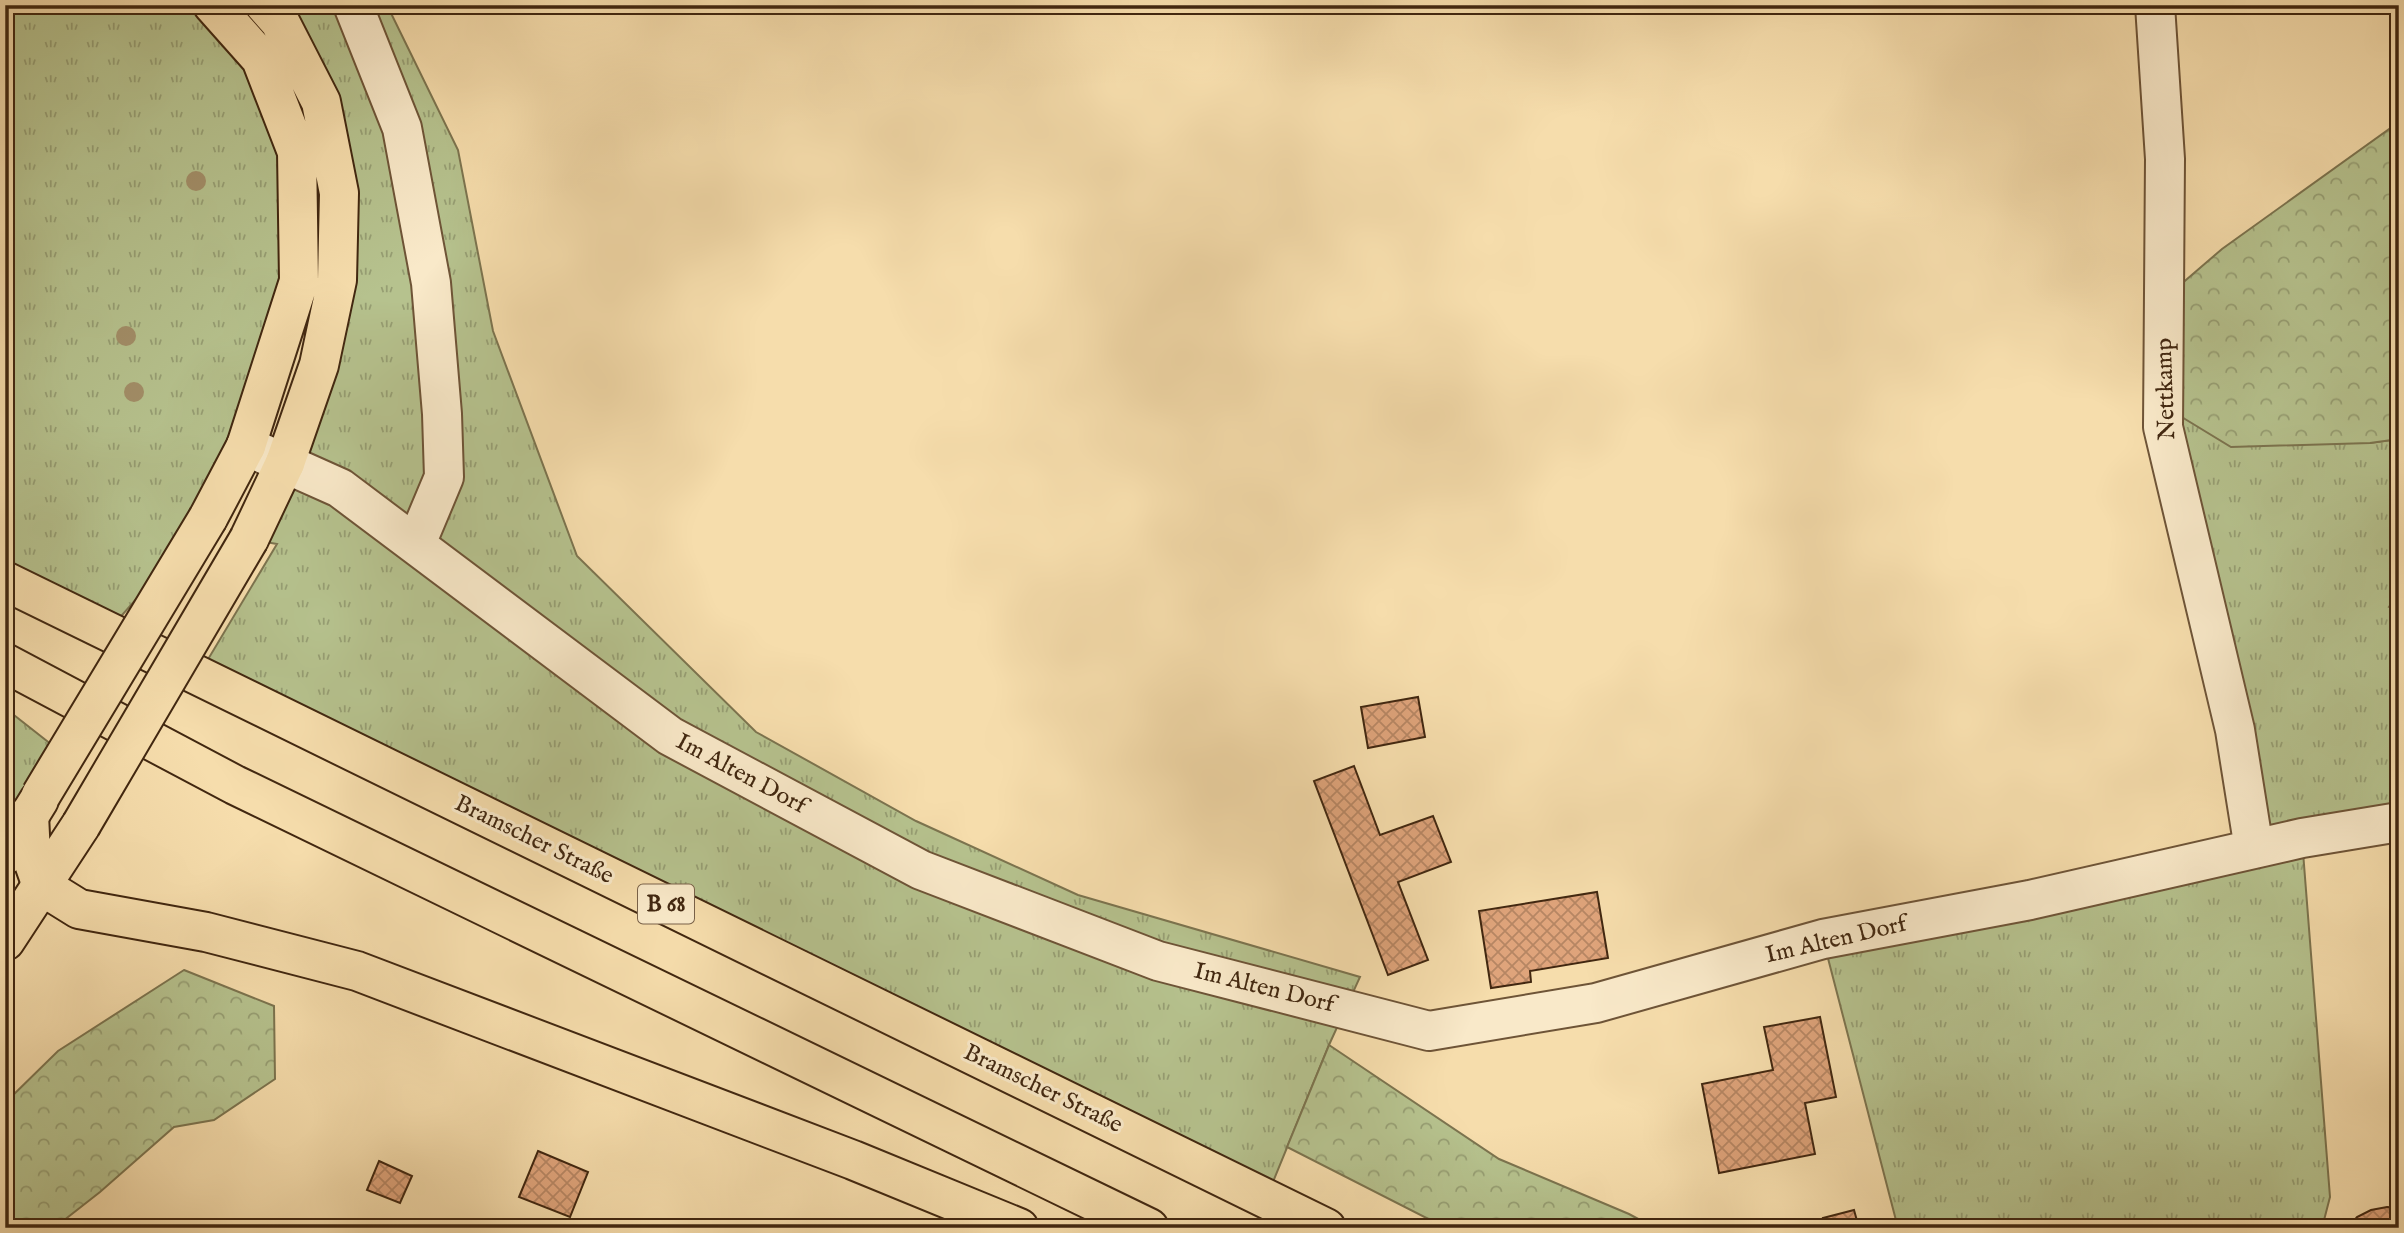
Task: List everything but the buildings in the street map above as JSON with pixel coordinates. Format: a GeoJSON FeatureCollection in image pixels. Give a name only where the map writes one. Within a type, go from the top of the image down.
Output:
{"type":"FeatureCollection","features":[{"type":"Feature","properties":{"kind":"main road"},"geometry":{"type":"LineString","coordinates":[[5,855],[208,518],[246,446],[299,281],[297,152],[261,59],[213,5]]}},
{"type":"Feature","properties":{"kind":"main road"},"geometry":{"type":"LineString","coordinates":[[5,941],[81,825],[249,539],[285,463],[319,365],[337,280],[339,193],[321,102],[280,22],[265,5]]}},
{"type":"Feature","properties":{"kind":"main road"},"geometry":{"type":"LineString","coordinates":[[5,559],[108,631]]}},
{"type":"Feature","properties":{"kind":"main road","name":"Bramscher Straße"},"geometry":{"type":"LineString","coordinates":[[5,581],[1326,1228]]}},
{"type":"Feature","properties":{"kind":"main road"},"geometry":{"type":"LineString","coordinates":[[5,663],[235,785],[1149,1228]]}},
{"type":"Feature","properties":{"kind":"main road"},"geometry":{"type":"LineString","coordinates":[[35,805],[31,855],[42,886],[79,909],[206,932],[357,971],[853,1160],[1019,1228]]}},
{"type":"Feature","properties":{"kind":"street"},"geometry":{"type":"LineString","coordinates":[[353,5],[402,128],[431,283],[442,414],[444,477],[416,544]]}},
{"type":"Feature","properties":{"kind":"street","name":"Nettkamp"},"geometry":{"type":"LineString","coordinates":[[2155,5],[2165,159],[2163,427],[2235,730],[2254,849]]}},
{"type":"Feature","properties":{"kind":"street","name":"Im Alten Dorf"},"geometry":{"type":"LineString","coordinates":[[246,446],[340,488],[670,736],[921,870],[1158,961],[1429,1031],[1596,1003],[1823,939],[2029,900],[2254,849],[2399,822]]}},
{"type":"Feature","properties":{"kind":"green space"},"geometry":{"type":"Polygon","coordinates":[[[5,5],[213,5],[297,152],[299,281],[208,518],[108,631],[5,581],[5,5]]]}},
{"type":"Feature","properties":{"kind":"green space"},"geometry":{"type":"Polygon","coordinates":[[[265,5],[387,5],[458,150],[493,331],[577,556],[756,732],[916,821],[1078,895],[1360,977],[1266,1199],[198,676],[277,544],[249,539],[285,463],[338,188],[265,5]]]}},
{"type":"Feature","properties":{"kind":"green space"},"geometry":{"type":"Polygon","coordinates":[[[2399,122],[2399,439],[2370,443],[2231,447],[2162,405],[2165,298],[2222,249],[2399,122]]]}},
{"type":"Feature","properties":{"kind":"green space"},"geometry":{"type":"Polygon","coordinates":[[[2162,405],[2370,443],[2399,439],[2399,593],[2389,607],[2399,612],[2399,822],[2302,839],[2330,1197],[2322,1228],[1898,1228],[1823,939],[2254,849],[2162,405]]]}},
{"type":"Feature","properties":{"kind":"green space"},"geometry":{"type":"Polygon","coordinates":[[[5,708],[66,756],[5,855],[5,708]]]}},
{"type":"Feature","properties":{"kind":"green space"},"geometry":{"type":"Polygon","coordinates":[[[184,970],[274,1006],[275,1079],[214,1120],[174,1127],[54,1228],[5,1228],[5,1103],[58,1051],[184,970]]]}},
{"type":"Feature","properties":{"kind":"green space"},"geometry":{"type":"Polygon","coordinates":[[[1329,1045],[1499,1159],[1629,1214],[1655,1228],[1446,1228],[1287,1147],[1329,1045]]]}}]}
